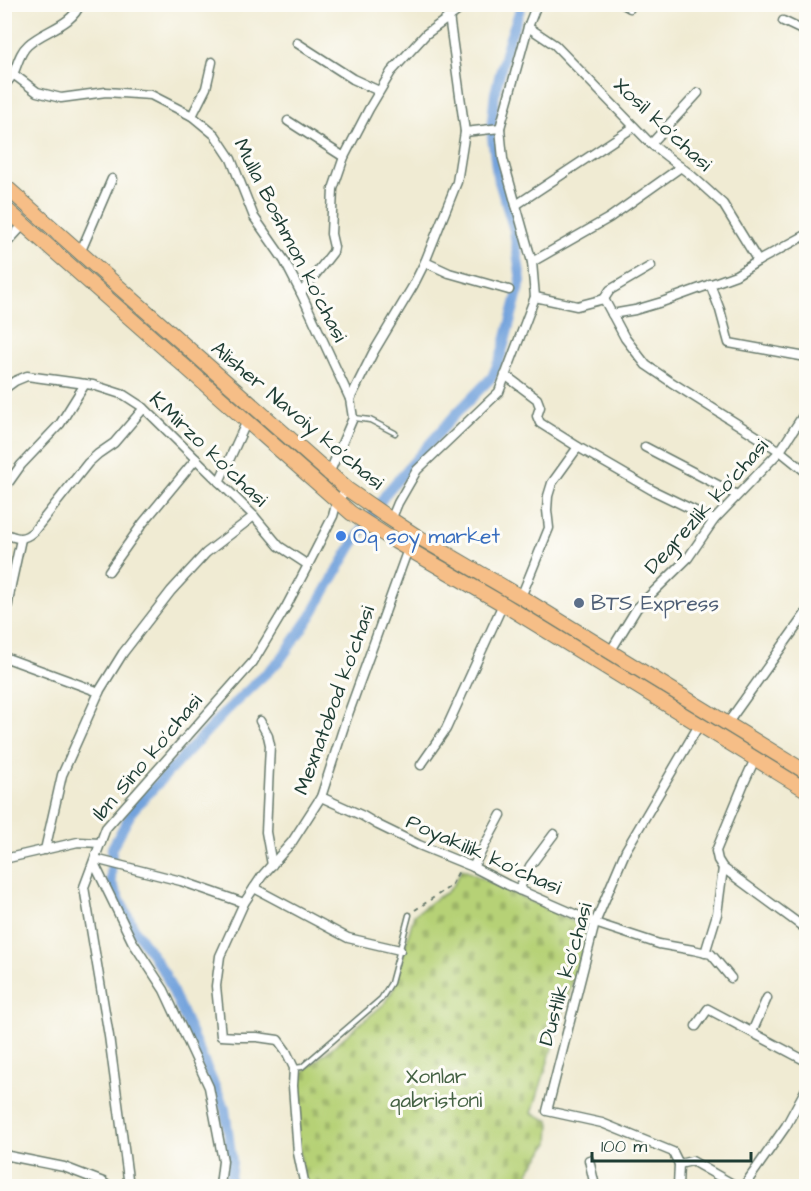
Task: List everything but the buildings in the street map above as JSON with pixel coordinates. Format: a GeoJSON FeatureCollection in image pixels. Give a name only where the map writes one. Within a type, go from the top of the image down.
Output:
{"type":"FeatureCollection","features":[{"type":"Feature","properties":{"kind":"main road","name":"Alisher Navoiy ko'chasi"},"geometry":{"type":"LineString","coordinates":[[4,185],[347,489],[388,518],[807,772]]}},
{"type":"Feature","properties":{"kind":"main road","name":"Alisher Navoiy ko'chasi"},"geometry":{"type":"LineString","coordinates":[[4,207],[351,513],[807,790]]}},
{"type":"Feature","properties":{"kind":"street"},"geometry":{"type":"LineString","coordinates":[[4,86],[13,74],[20,54],[28,44],[67,21],[78,10],[80,4]]}},
{"type":"Feature","properties":{"kind":"street"},"geometry":{"type":"LineString","coordinates":[[320,486],[329,474],[352,418],[351,399],[373,353],[425,262],[456,182],[465,132],[449,16],[440,4]]}},
{"type":"Feature","properties":{"kind":"street"},"geometry":{"type":"LineString","coordinates":[[302,293],[333,252],[331,234],[333,189],[344,157],[379,91],[391,72],[426,34],[467,4]]}},
{"type":"Feature","properties":{"kind":"street"},"geometry":{"type":"LineString","coordinates":[[388,518],[417,470],[499,392],[535,297],[532,262],[503,159],[500,128],[528,27],[537,4]]}},
{"type":"Feature","properties":{"kind":"street"},"geometry":{"type":"LineString","coordinates":[[783,21],[807,32]]}},
{"type":"Feature","properties":{"kind":"street","name":"Xosil ko'chasi"},"geometry":{"type":"LineString","coordinates":[[528,27],[555,45],[651,144],[723,204],[758,261]]}},
{"type":"Feature","properties":{"kind":"street"},"geometry":{"type":"LineString","coordinates":[[297,43],[353,78],[379,91]]}},
{"type":"Feature","properties":{"kind":"street"},"geometry":{"type":"LineString","coordinates":[[192,116],[206,88],[212,62]]}},
{"type":"Feature","properties":{"kind":"street","name":"Mulla Boshmon ko'chasi"},"geometry":{"type":"LineString","coordinates":[[4,67],[37,92],[61,98],[106,92],[152,95],[192,116],[215,135],[231,159],[254,217],[284,260],[302,293],[351,399]]}},
{"type":"Feature","properties":{"kind":"street"},"geometry":{"type":"LineString","coordinates":[[651,144],[698,93]]}},
{"type":"Feature","properties":{"kind":"street"},"geometry":{"type":"LineString","coordinates":[[288,122],[344,157]]}},
{"type":"Feature","properties":{"kind":"street"},"geometry":{"type":"LineString","coordinates":[[516,205],[634,127]]}},
{"type":"Feature","properties":{"kind":"street"},"geometry":{"type":"LineString","coordinates":[[465,132],[500,128]]}},
{"type":"Feature","properties":{"kind":"street"},"geometry":{"type":"LineString","coordinates":[[532,262],[609,218],[681,167]]}},
{"type":"Feature","properties":{"kind":"street"},"geometry":{"type":"LineString","coordinates":[[80,253],[112,178]]}},
{"type":"Feature","properties":{"kind":"street"},"geometry":{"type":"LineString","coordinates":[[4,246],[24,224]]}},
{"type":"Feature","properties":{"kind":"street"},"geometry":{"type":"LineString","coordinates":[[612,314],[644,307],[736,275],[758,261],[806,239]]}},
{"type":"Feature","properties":{"kind":"street"},"geometry":{"type":"LineString","coordinates":[[425,262],[449,273],[509,290]]}},
{"type":"Feature","properties":{"kind":"street"},"geometry":{"type":"LineString","coordinates":[[535,297],[577,306],[604,299],[610,290],[651,266]]}},
{"type":"Feature","properties":{"kind":"street"},"geometry":{"type":"LineString","coordinates":[[710,284],[729,344],[807,357]]}},
{"type":"Feature","properties":{"kind":"street"},"geometry":{"type":"LineString","coordinates":[[604,299],[625,338],[646,365],[780,451],[807,472]]}},
{"type":"Feature","properties":{"kind":"street"},"geometry":{"type":"LineString","coordinates":[[505,375],[537,399],[540,407],[537,416],[540,423],[652,490],[714,520]]}},
{"type":"Feature","properties":{"kind":"street","name":"K.Mirzo ko'chasi"},"geometry":{"type":"LineString","coordinates":[[4,389],[27,376],[93,385],[124,395],[144,408],[254,516],[279,546],[308,565]]}},
{"type":"Feature","properties":{"kind":"street"},"geometry":{"type":"LineString","coordinates":[[4,489],[21,465],[60,424],[85,384]]}},
{"type":"Feature","properties":{"kind":"street"},"geometry":{"type":"LineString","coordinates":[[4,532],[21,539],[28,537],[88,463],[114,442],[144,408]]}},
{"type":"Feature","properties":{"kind":"street","name":"Degrezlik ko'chasi"},"geometry":{"type":"LineString","coordinates":[[610,652],[637,608],[688,558],[714,520],[780,451],[807,411]]}},
{"type":"Feature","properties":{"kind":"street"},"geometry":{"type":"LineString","coordinates":[[219,482],[247,422]]}},
{"type":"Feature","properties":{"kind":"street"},"geometry":{"type":"LineString","coordinates":[[521,597],[549,528],[547,510],[552,483],[578,447]]}},
{"type":"Feature","properties":{"kind":"street"},"geometry":{"type":"LineString","coordinates":[[645,447],[737,495]]}},
{"type":"Feature","properties":{"kind":"street"},"geometry":{"type":"LineString","coordinates":[[109,571],[143,523],[196,459]]}},
{"type":"Feature","properties":{"kind":"street","name":"Ibn Sino ko‘chasi"},"geometry":{"type":"LineString","coordinates":[[129,1186],[109,1036],[84,887],[106,828],[253,662],[308,565],[333,516],[337,501],[347,489]]}},
{"type":"Feature","properties":{"kind":"street"},"geometry":{"type":"LineString","coordinates":[[45,850],[62,775],[99,692],[123,654],[171,591],[206,553],[254,516]]}},
{"type":"Feature","properties":{"kind":"street"},"geometry":{"type":"LineString","coordinates":[[4,628],[21,539]]}},
{"type":"Feature","properties":{"kind":"street","name":"Mexnatobod ko'chasi"},"geometry":{"type":"LineString","coordinates":[[294,1068],[278,1040],[221,1036],[216,986],[220,956],[244,903],[292,842],[321,797],[408,549]]}},
{"type":"Feature","properties":{"kind":"street"},"geometry":{"type":"LineString","coordinates":[[421,765],[446,729],[503,604]]}},
{"type":"Feature","properties":{"kind":"street"},"geometry":{"type":"LineString","coordinates":[[727,724],[807,612]]}},
{"type":"Feature","properties":{"kind":"street"},"geometry":{"type":"LineString","coordinates":[[4,657],[99,692]]}},
{"type":"Feature","properties":{"kind":"street"},"geometry":{"type":"LineString","coordinates":[[260,721],[270,745],[266,831],[272,865]]}},
{"type":"Feature","properties":{"kind":"street","name":"Dustlik ko'chasi"},"geometry":{"type":"LineString","coordinates":[[679,1164],[673,1152],[602,1123],[547,1112],[595,923],[626,850],[699,724]]}},
{"type":"Feature","properties":{"kind":"street"},"geometry":{"type":"LineString","coordinates":[[755,759],[716,851],[718,860],[723,868],[807,929]]}},
{"type":"Feature","properties":{"kind":"street","name":"Poyakilik ko'chasi"},"geometry":{"type":"LineString","coordinates":[[321,797],[419,845],[595,923],[659,944],[705,953]]}},
{"type":"Feature","properties":{"kind":"street"},"geometry":{"type":"LineString","coordinates":[[473,867],[501,815]]}},
{"type":"Feature","properties":{"kind":"street"},"geometry":{"type":"LineString","coordinates":[[519,890],[530,866],[554,834]]}},
{"type":"Feature","properties":{"kind":"street"},"geometry":{"type":"LineString","coordinates":[[4,859],[78,842],[101,843]]}},
{"type":"Feature","properties":{"kind":"street"},"geometry":{"type":"LineString","coordinates":[[95,860],[181,881],[244,903]]}},
{"type":"Feature","properties":{"kind":"street"},"geometry":{"type":"LineString","coordinates":[[95,860],[132,941],[164,990],[209,1087],[223,1161],[220,1186]]}},
{"type":"Feature","properties":{"kind":"street"},"geometry":{"type":"LineString","coordinates":[[723,868],[717,914],[705,953],[711,954],[731,978]]}},
{"type":"Feature","properties":{"kind":"street"},"geometry":{"type":"LineString","coordinates":[[254,888],[348,938],[400,950]]}},
{"type":"Feature","properties":{"kind":"street"},"geometry":{"type":"LineString","coordinates":[[752,1032],[767,998]]}},
{"type":"Feature","properties":{"kind":"street"},"geometry":{"type":"LineString","coordinates":[[696,1026],[708,1009],[807,1061]]}},
{"type":"Feature","properties":{"kind":"street"},"geometry":{"type":"LineString","coordinates":[[294,1068],[293,1086],[298,1153],[305,1186]]}},
{"type":"Feature","properties":{"kind":"street"},"geometry":{"type":"LineString","coordinates":[[744,1186],[786,1126],[807,1089]]}},
{"type":"Feature","properties":{"kind":"street"},"geometry":{"type":"LineString","coordinates":[[4,1155],[64,1167],[108,1186]]}},
{"type":"Feature","properties":{"kind":"street"},"geometry":{"type":"LineString","coordinates":[[590,1160],[595,1186]]}},
{"type":"Feature","properties":{"kind":"street"},"geometry":{"type":"LineString","coordinates":[[678,1186],[679,1164],[692,1161],[736,1186]]}},
{"type":"Feature","properties":{"kind":"lane"},"geometry":{"type":"LineString","coordinates":[[352,418],[370,420],[395,433]]}},
{"type":"Feature","properties":{"kind":"lane"},"geometry":{"type":"LineString","coordinates":[[294,1068],[302,1068],[381,999],[391,983],[409,915]]}},
{"type":"Feature","properties":{"kind":"path"},"geometry":{"type":"LineString","coordinates":[[409,915],[451,886],[463,863]]}},
{"type":"Feature","properties":{"kind":"green space","name":"Xonlar qabristoni"},"geometry":{"type":"Polygon","coordinates":[[[462,869],[589,929],[532,1113],[550,1121],[549,1143],[528,1172],[537,1186],[305,1186],[297,1134],[297,1077],[384,1004],[394,988],[414,915],[446,893],[462,869]]]}},
{"type":"Feature","properties":{"kind":"waterway"},"geometry":{"type":"LineString","coordinates":[[229,1186],[232,1162],[225,1109],[165,974],[135,930],[111,882],[112,848],[133,810],[226,711],[281,659],[311,616],[351,547],[387,492],[492,377],[501,356],[521,281],[514,230],[497,175],[491,129],[495,93],[507,46],[522,4]]}},
{"type":"Feature","properties":{"kind":"place","name":"Oq soy market"},"geometry":{"type":"Point","coordinates":[341,536]}},
{"type":"Feature","properties":{"kind":"place","name":"BTS Express"},"geometry":{"type":"Point","coordinates":[579,603]}}]}
